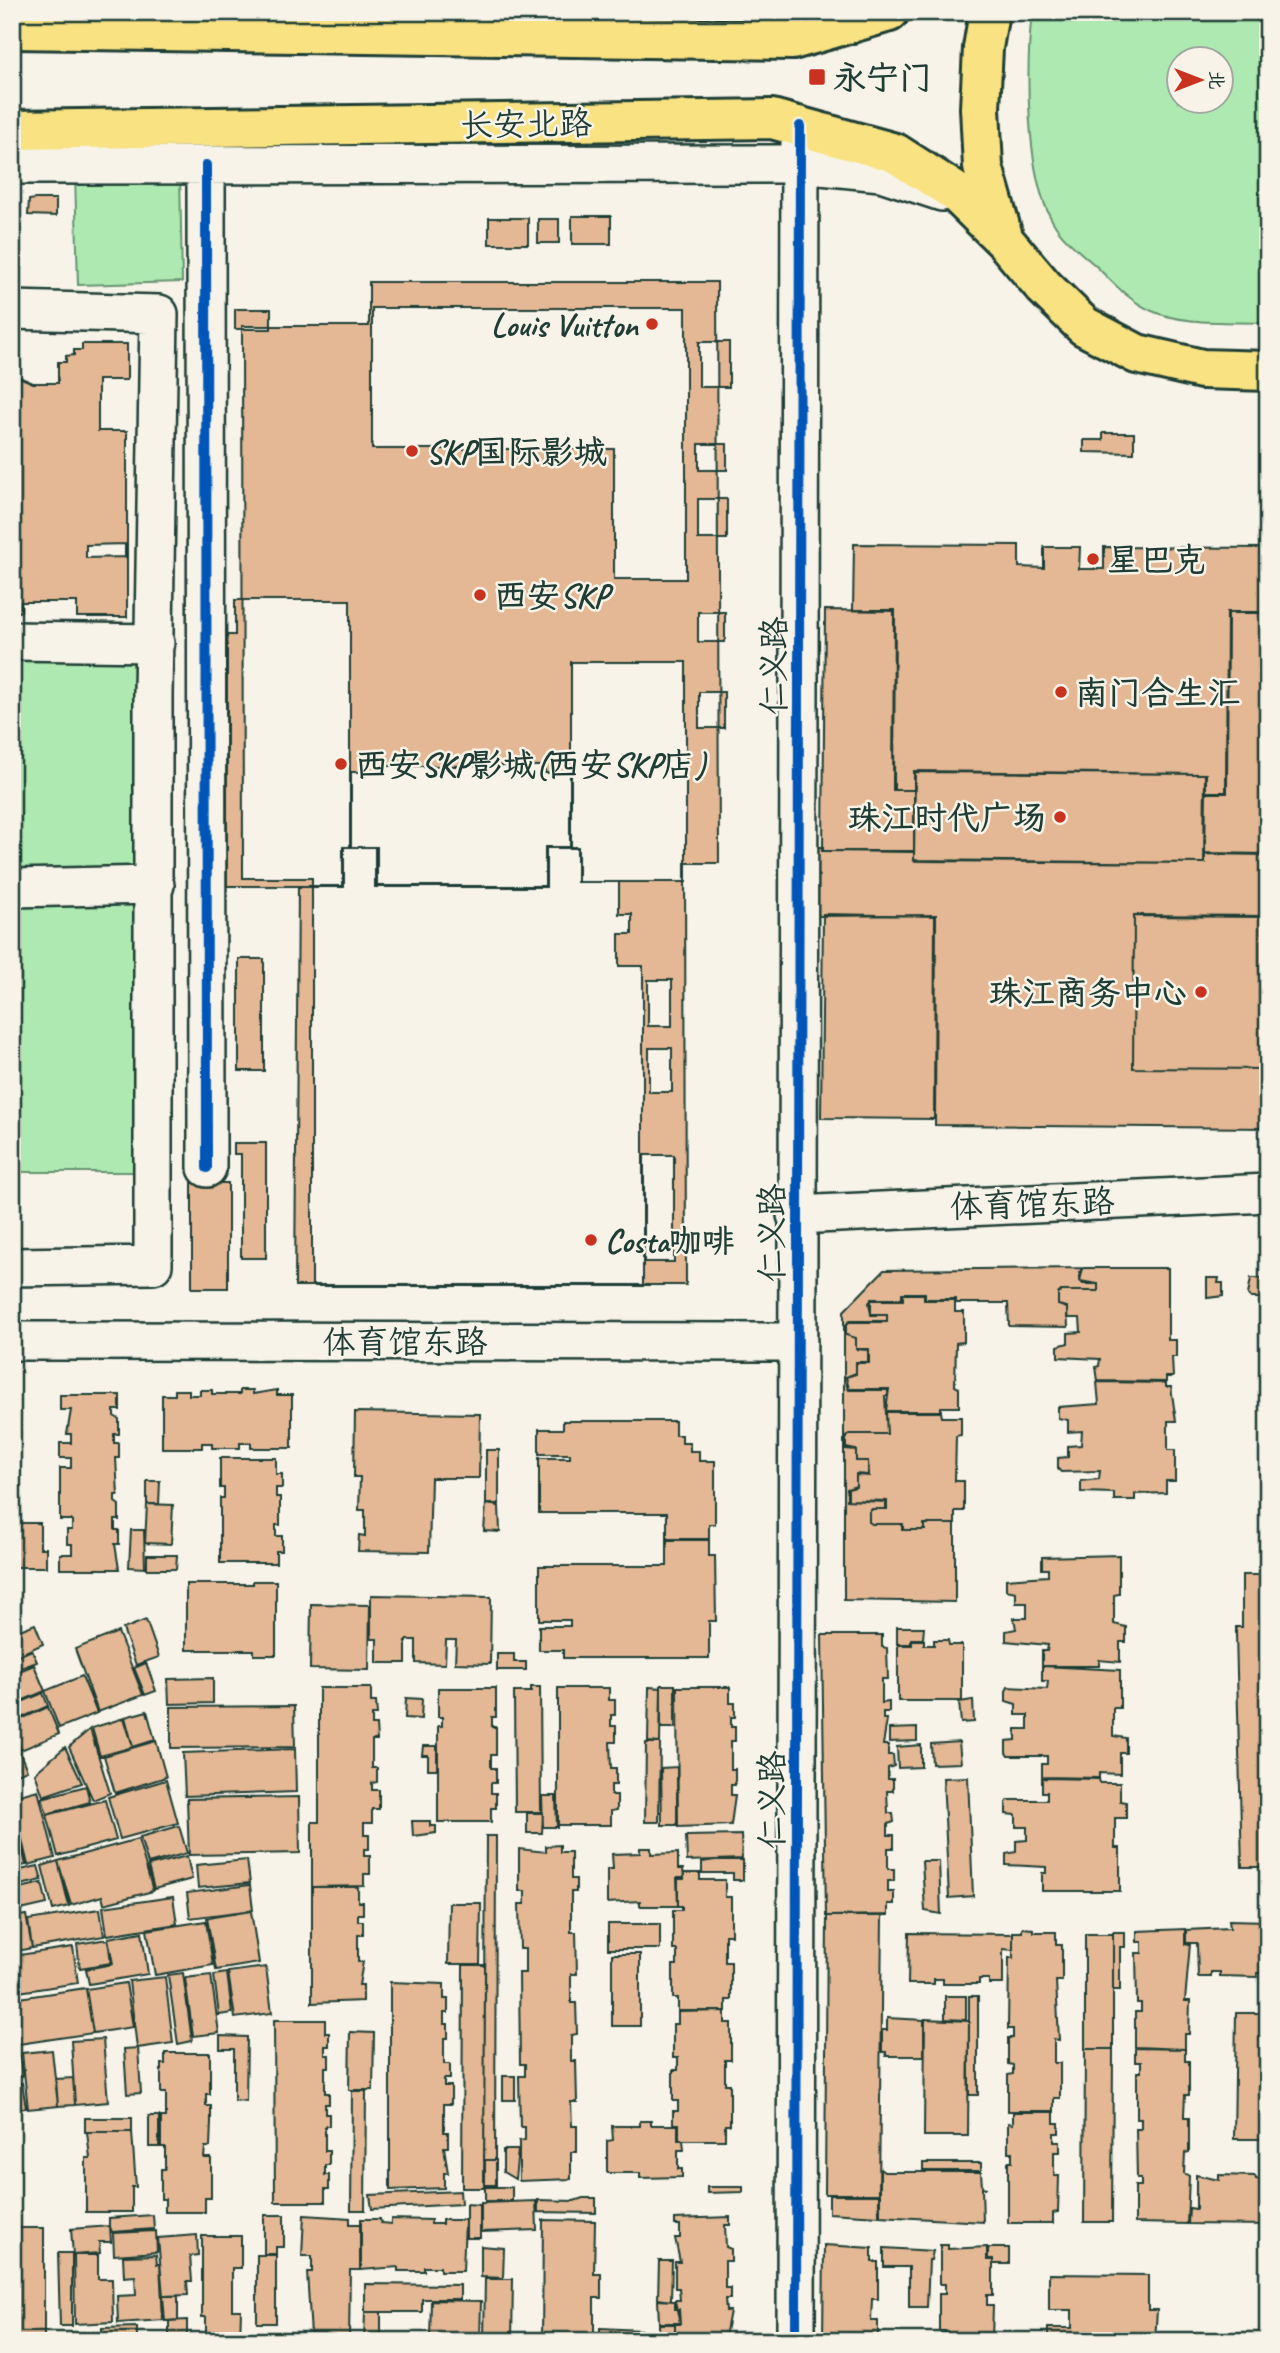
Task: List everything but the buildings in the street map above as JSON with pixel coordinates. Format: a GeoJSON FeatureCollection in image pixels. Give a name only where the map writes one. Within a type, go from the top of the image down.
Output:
{"type":"FeatureCollection","features":[{"type":"Feature","properties":{"kind":"main road"},"geometry":{"type":"LineString","coordinates":[[12,29],[792,40],[826,22],[889,12]]}},
{"type":"Feature","properties":{"kind":"main road"},"geometry":{"type":"LineString","coordinates":[[989,12],[983,48],[980,108],[983,167],[1004,240]]}},
{"type":"Feature","properties":{"kind":"main road","name":"长安北路"},"geometry":{"type":"LineString","coordinates":[[12,130],[772,120],[895,153],[954,191],[1084,326],[1137,354],[1202,369],[1268,371]]}},
{"type":"Feature","properties":{"kind":"street","name":"仁义路"},"geometry":{"type":"LineString","coordinates":[[796,2341],[800,126]]}},
{"type":"Feature","properties":{"kind":"street"},"geometry":{"type":"LineString","coordinates":[[12,165],[801,164],[881,172],[936,188],[974,210]]}},
{"type":"Feature","properties":{"kind":"street"},"geometry":{"type":"LineString","coordinates":[[206,165],[206,1168]]}},
{"type":"Feature","properties":{"kind":"street"},"geometry":{"type":"LineString","coordinates":[[12,310],[159,314],[153,1265],[12,1267]]}},
{"type":"Feature","properties":{"kind":"street"},"geometry":{"type":"LineString","coordinates":[[12,642],[155,643]]}},
{"type":"Feature","properties":{"kind":"street"},"geometry":{"type":"LineString","coordinates":[[12,888],[155,885]]}},
{"type":"Feature","properties":{"kind":"street","name":"体育馆东路"},"geometry":{"type":"LineString","coordinates":[[796,1215],[1268,1193]]}},
{"type":"Feature","properties":{"kind":"street","name":"体育馆东路"},"geometry":{"type":"LineString","coordinates":[[12,1341],[798,1342]]}},
{"type":"Feature","properties":{"kind":"green space"},"geometry":{"type":"Polygon","coordinates":[[[1032,12],[1268,12],[1268,323],[1194,321],[1152,311],[1123,292],[1062,235],[1044,202],[1037,177],[1030,120],[1032,12]]]}},
{"type":"Feature","properties":{"kind":"green space"},"geometry":{"type":"Polygon","coordinates":[[[180,172],[182,282],[78,285],[75,175],[180,172]]]}},
{"type":"Feature","properties":{"kind":"green space"},"geometry":{"type":"Polygon","coordinates":[[[12,660],[147,660],[147,1172],[12,1172],[12,660]]]}},
{"type":"Feature","properties":{"kind":"cycle path"},"geometry":{"type":"LineString","coordinates":[[796,2341],[800,126]]}},
{"type":"Feature","properties":{"kind":"cycle path"},"geometry":{"type":"LineString","coordinates":[[206,165],[207,1168]]}},
{"type":"Feature","properties":{"kind":"place","name":"永宁门"},"geometry":{"type":"Point","coordinates":[817,77]}},
{"type":"Feature","properties":{"kind":"place","name":"Louis Vuitton"},"geometry":{"type":"Point","coordinates":[652,324]}},
{"type":"Feature","properties":{"kind":"place","name":"SKP国际影城"},"geometry":{"type":"Point","coordinates":[412,451]}},
{"type":"Feature","properties":{"kind":"place","name":"星巴克"},"geometry":{"type":"Point","coordinates":[1093,559]}},
{"type":"Feature","properties":{"kind":"place","name":"西安SKP"},"geometry":{"type":"Point","coordinates":[480,595]}},
{"type":"Feature","properties":{"kind":"place","name":"南门合生汇"},"geometry":{"type":"Point","coordinates":[1061,692]}},
{"type":"Feature","properties":{"kind":"place","name":"西安SKP影城(西安SKP店)"},"geometry":{"type":"Point","coordinates":[341,764]}},
{"type":"Feature","properties":{"kind":"place","name":"珠江时代广场"},"geometry":{"type":"Point","coordinates":[1060,817]}},
{"type":"Feature","properties":{"kind":"place","name":"珠江商务中心"},"geometry":{"type":"Point","coordinates":[1201,992]}},
{"type":"Feature","properties":{"kind":"place","name":"Costa咖啡"},"geometry":{"type":"Point","coordinates":[591,1240]}}]}
